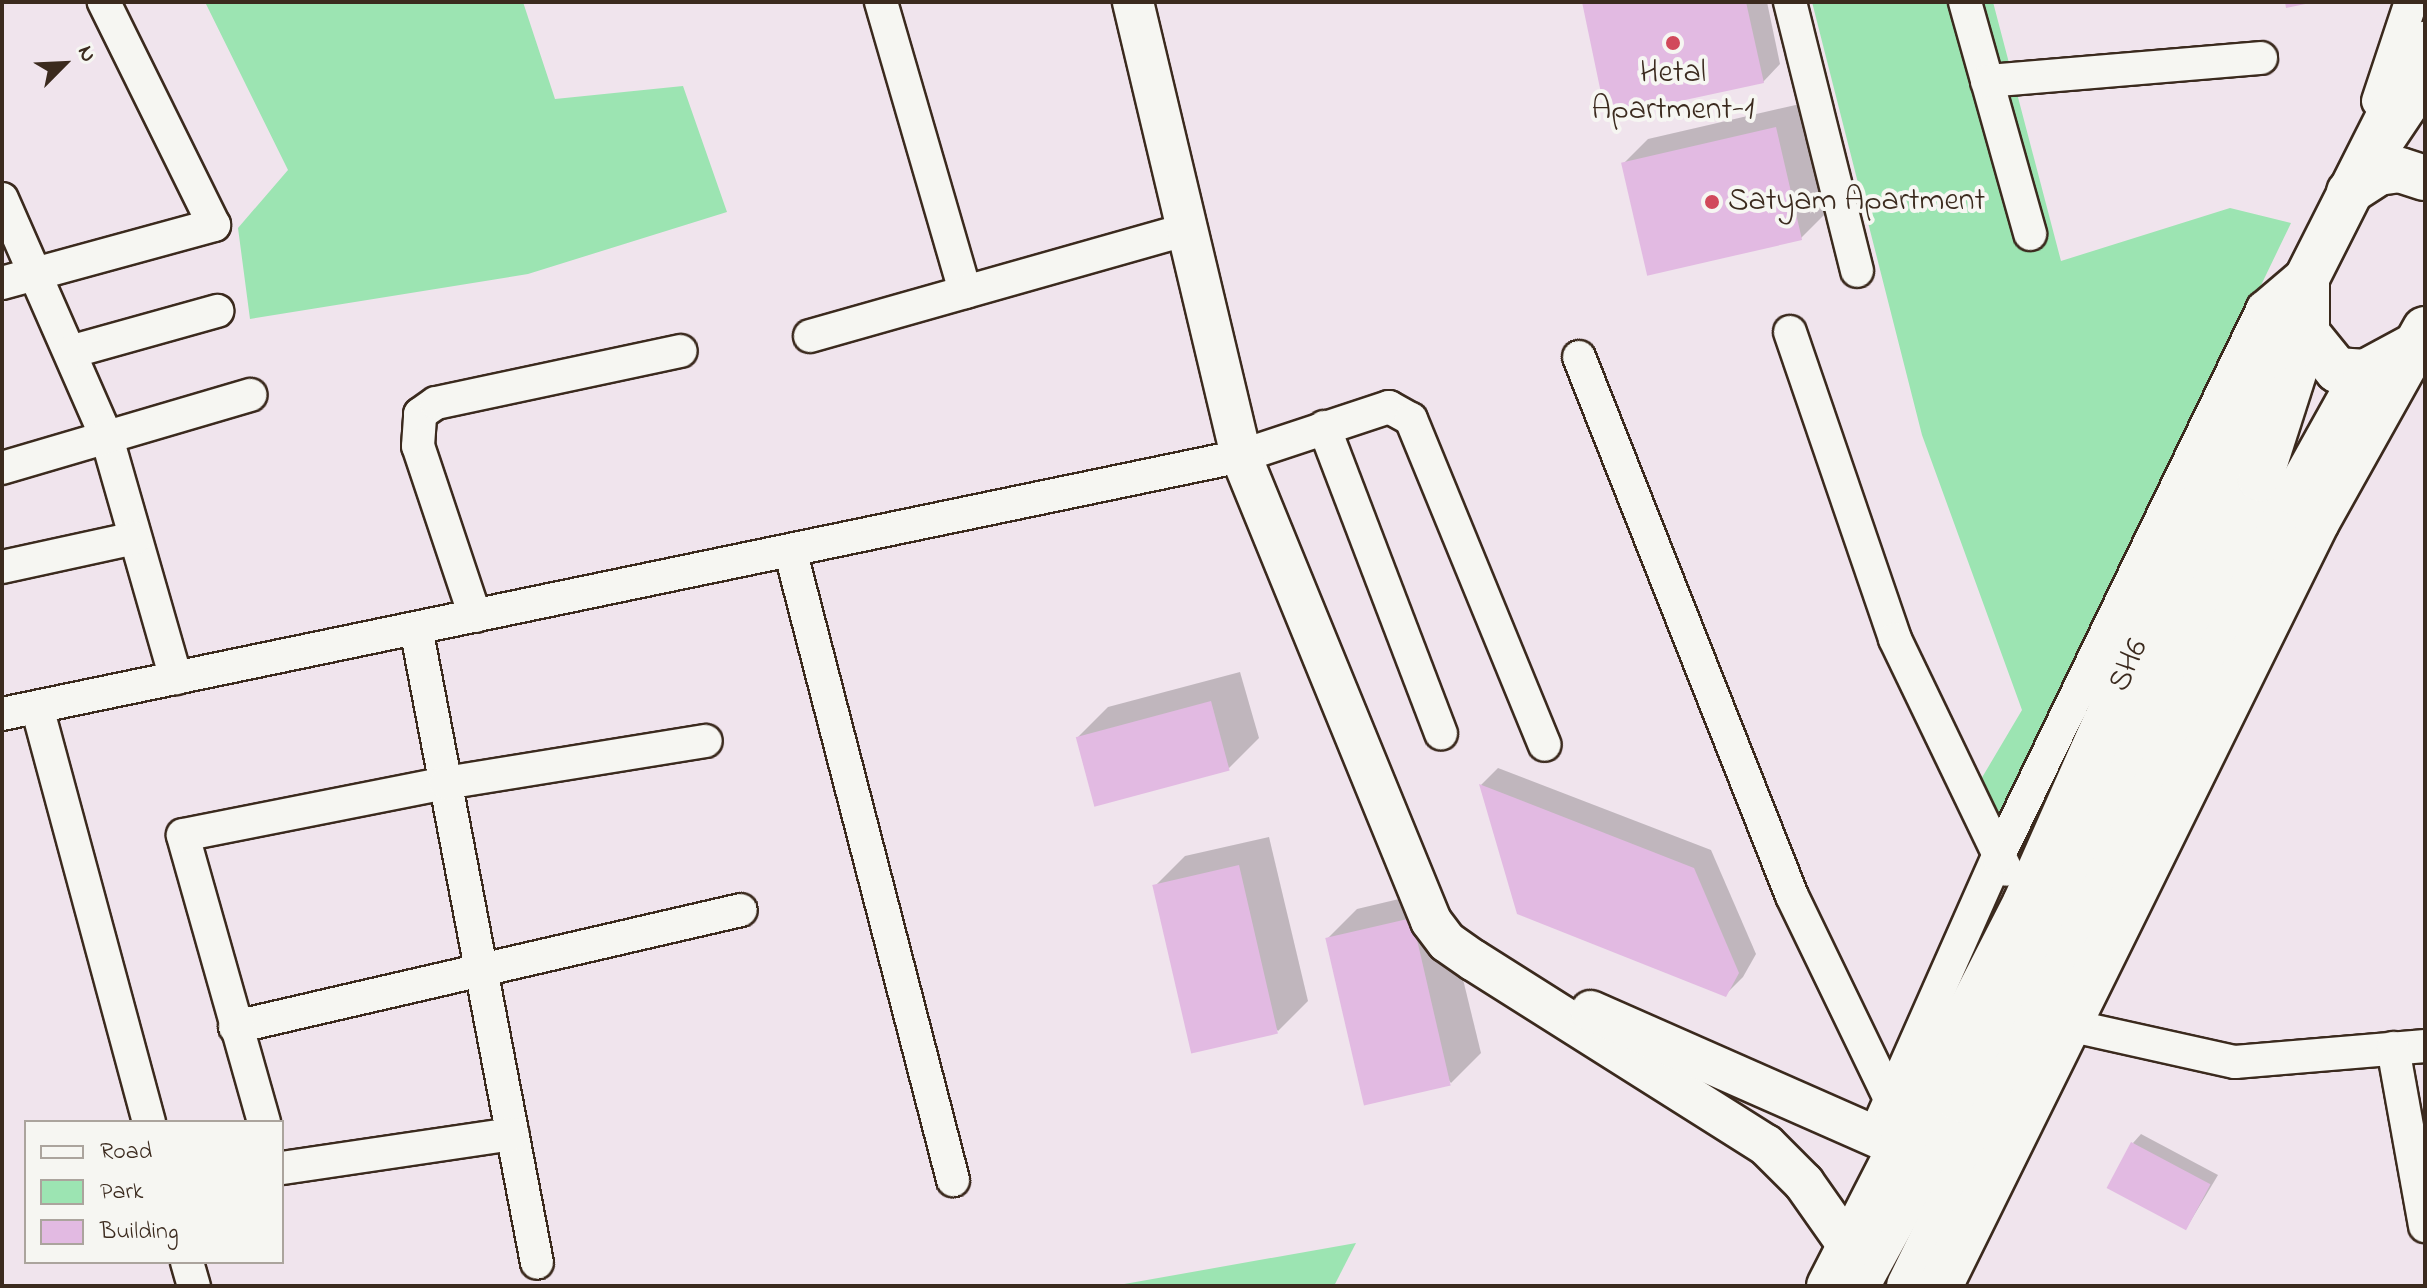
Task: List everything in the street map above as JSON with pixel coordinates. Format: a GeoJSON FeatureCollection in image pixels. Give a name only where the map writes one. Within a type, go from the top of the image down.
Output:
{"type":"FeatureCollection","features":[{"type":"Feature","properties":{"kind":"main road","name":"SH6"},"geometry":{"type":"LineString","coordinates":[[1829,1286],[1853,1266],[1888,1127],[2025,903],[2308,269],[2363,182],[2413,14]]}},
{"type":"Feature","properties":{"kind":"main road"},"geometry":{"type":"LineString","coordinates":[[2363,182],[2400,170],[2425,178]]}},
{"type":"Feature","properties":{"kind":"main road"},"geometry":{"type":"LineString","coordinates":[[1853,1266],[1959,1100],[2260,479],[2307,333],[2308,269]]}},
{"type":"Feature","properties":{"kind":"main road"},"geometry":{"type":"LineString","coordinates":[[2307,333],[2337,370],[2365,372]]}},
{"type":"Feature","properties":{"kind":"main road"},"geometry":{"type":"LineString","coordinates":[[1909,1286],[2297,494],[2365,372],[2422,338]]}},
{"type":"Feature","properties":{"kind":"main road"},"geometry":{"type":"LineString","coordinates":[[1940,1286],[2317,522],[2422,338]]}},
{"type":"Feature","properties":{"kind":"street"},"geometry":{"type":"LineString","coordinates":[[2,283],[39,276],[214,225],[104,2]]}},
{"type":"Feature","properties":{"kind":"street"},"geometry":{"type":"LineString","coordinates":[[881,2],[965,292]]}},
{"type":"Feature","properties":{"kind":"street"},"geometry":{"type":"LineString","coordinates":[[1133,2],[1241,456],[1431,921],[1447,942],[1473,960],[1766,1145],[1804,1183],[1853,1266]]}},
{"type":"Feature","properties":{"kind":"street"},"geometry":{"type":"LineString","coordinates":[[1790,2],[1857,271]]}},
{"type":"Feature","properties":{"kind":"street"},"geometry":{"type":"LineString","coordinates":[[1965,2],[2030,234]]}},
{"type":"Feature","properties":{"kind":"street"},"geometry":{"type":"LineString","coordinates":[[1987,81],[2261,58]]}},
{"type":"Feature","properties":{"kind":"street"},"geometry":{"type":"LineString","coordinates":[[2,199],[39,276],[107,438],[176,678]]}},
{"type":"Feature","properties":{"kind":"street"},"geometry":{"type":"LineString","coordinates":[[810,336],[1187,229]]}},
{"type":"Feature","properties":{"kind":"street"},"geometry":{"type":"LineString","coordinates":[[1888,1127],[1998,857],[2263,308],[2308,269]]}},
{"type":"Feature","properties":{"kind":"street"},"geometry":{"type":"LineString","coordinates":[[70,352],[217,311]]}},
{"type":"Feature","properties":{"kind":"street"},"geometry":{"type":"LineString","coordinates":[[1790,332],[1895,639],[1998,857],[2025,903]]}},
{"type":"Feature","properties":{"kind":"street"},"geometry":{"type":"LineString","coordinates":[[475,616],[418,446],[420,414],[436,403],[681,351]]}},
{"type":"Feature","properties":{"kind":"street"},"geometry":{"type":"LineString","coordinates":[[1579,357],[1792,896],[1888,1127]]}},
{"type":"Feature","properties":{"kind":"street"},"geometry":{"type":"LineString","coordinates":[[2,468],[250,395]]}},
{"type":"Feature","properties":{"kind":"street"},"geometry":{"type":"LineString","coordinates":[[2,714],[1241,456],[1389,407],[1411,419],[1545,745]]}},
{"type":"Feature","properties":{"kind":"street"},"geometry":{"type":"LineString","coordinates":[[1324,427],[1441,733]]}},
{"type":"Feature","properties":{"kind":"street"},"geometry":{"type":"LineString","coordinates":[[2,567],[135,538]]}},
{"type":"Feature","properties":{"kind":"street"},"geometry":{"type":"LineString","coordinates":[[790,550],[953,1180]]}},
{"type":"Feature","properties":{"kind":"street"},"geometry":{"type":"LineString","coordinates":[[416,628],[537,1263]]}},
{"type":"Feature","properties":{"kind":"street"},"geometry":{"type":"LineString","coordinates":[[37,707],[148,1120]]}},
{"type":"Feature","properties":{"kind":"street"},"geometry":{"type":"LineString","coordinates":[[263,1120],[183,835],[446,783],[706,741]]}},
{"type":"Feature","properties":{"kind":"street"},"geometry":{"type":"LineString","coordinates":[[235,1027],[482,973],[741,910]]}},
{"type":"Feature","properties":{"kind":"street"},"geometry":{"type":"LineString","coordinates":[[1473,960],[1888,1127]]}},
{"type":"Feature","properties":{"kind":"street"},"geometry":{"type":"LineString","coordinates":[[2068,1025],[2235,1062],[2409,1047],[2425,1226]]}},
{"type":"Feature","properties":{"kind":"street"},"geometry":{"type":"LineString","coordinates":[[284,1168],[513,1134]]}},
{"type":"Feature","properties":{"kind":"street"},"geometry":{"type":"LineString","coordinates":[[188,1264],[194,1286]]}},
{"type":"Feature","properties":{"kind":"lane"},"geometry":{"type":"LineString","coordinates":[[2363,182],[2425,101]]}},
{"type":"Feature","properties":{"kind":"green space"},"geometry":{"type":"Polygon","coordinates":[[[205,2],[523,2],[555,99],[683,86],[727,212],[528,274],[250,319],[238,228],[288,170],[205,2]]]}},
{"type":"Feature","properties":{"kind":"green space"},"geometry":{"type":"Polygon","coordinates":[[[1812,2],[1993,2],[2061,261],[2230,208],[2291,223],[2004,819],[1977,786],[2022,710],[1922,435],[1812,2]]]}},
{"type":"Feature","properties":{"kind":"green space"},"geometry":{"type":"Polygon","coordinates":[[[1356,1243],[1334,1286],[1113,1286],[1356,1243]]]}},
{"type":"Feature","properties":{"kind":"building","name":"Hetal Apartment-1"},"geometry":{"type":"Polygon","coordinates":[[[1582,2],[1746,2],[1764,83],[1606,117],[1582,2]]]}},
{"type":"Feature","properties":{"kind":"building"},"geometry":{"type":"Polygon","coordinates":[[[2285,2],[2309,2],[2310,3],[2286,8],[2285,2]]]}},
{"type":"Feature","properties":{"kind":"building","name":"Satyam Apartment"},"geometry":{"type":"Polygon","coordinates":[[[1776,127],[1802,240],[1647,276],[1621,163],[1776,127]]]}},
{"type":"Feature","properties":{"kind":"building"},"geometry":{"type":"Polygon","coordinates":[[[1211,701],[1230,771],[1094,807],[1076,737],[1211,701]]]}},
{"type":"Feature","properties":{"kind":"building"},"geometry":{"type":"Polygon","coordinates":[[[1479,784],[1694,868],[1739,973],[1726,997],[1517,914],[1479,784]]]}},
{"type":"Feature","properties":{"kind":"building"},"geometry":{"type":"Polygon","coordinates":[[[1239,865],[1278,1034],[1191,1054],[1152,885],[1239,865]]]}},
{"type":"Feature","properties":{"kind":"building"},"geometry":{"type":"Polygon","coordinates":[[[1412,918],[1451,1086],[1364,1106],[1325,938],[1412,918]]]}},
{"type":"Feature","properties":{"kind":"building"},"geometry":{"type":"Polygon","coordinates":[[[2131,1142],[2210,1184],[2186,1230],[2107,1188],[2131,1142]]]}},
{"type":"Feature","properties":{"kind":"place","name":"Hetal Apartment-1"},"geometry":{"type":"Point","coordinates":[1673,43]}},
{"type":"Feature","properties":{"kind":"place","name":"Satyam Apartment"},"geometry":{"type":"Point","coordinates":[1712,202]}}]}
